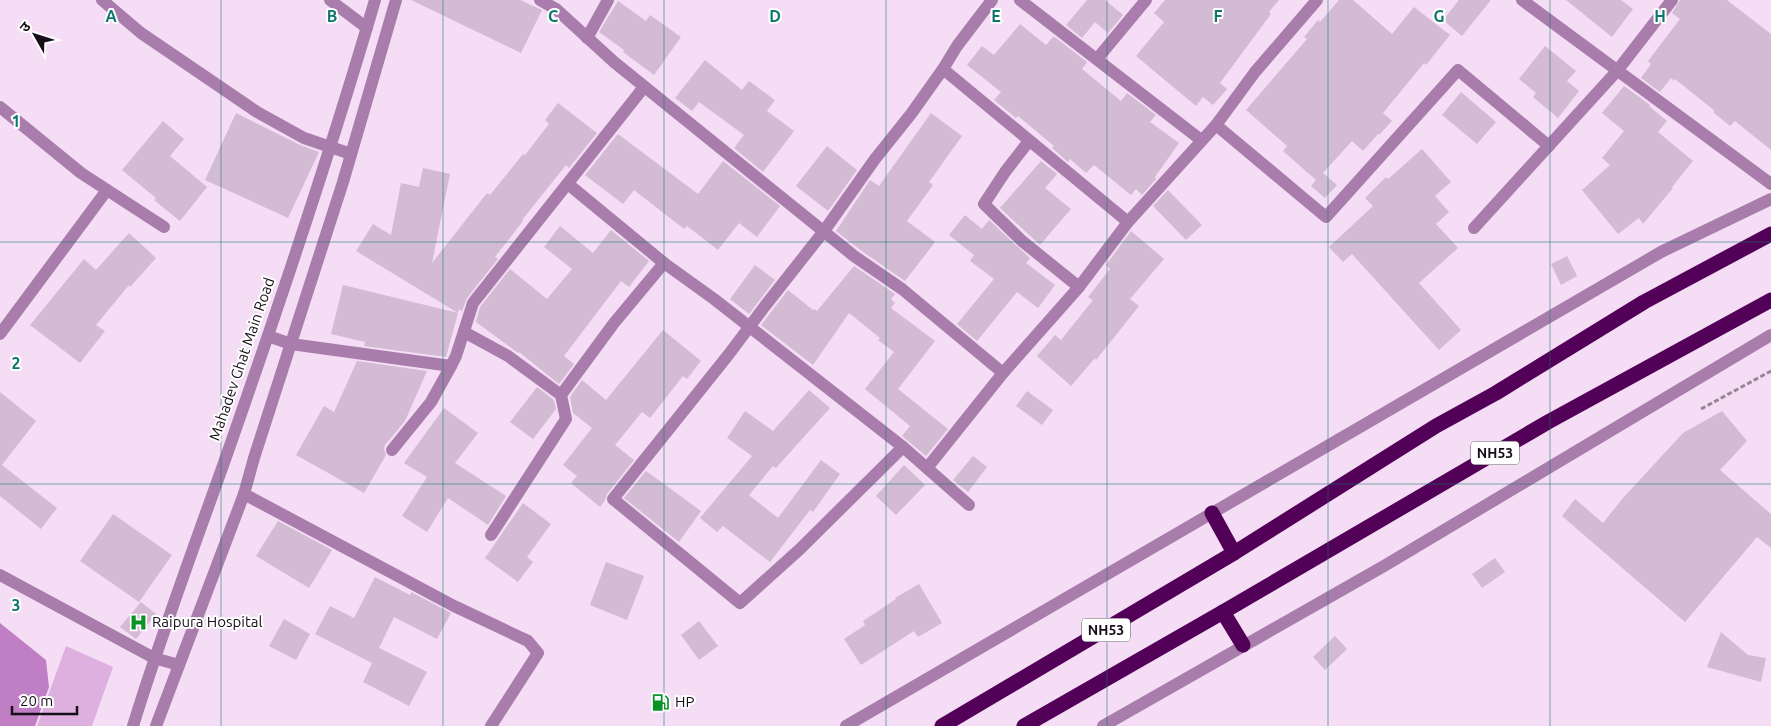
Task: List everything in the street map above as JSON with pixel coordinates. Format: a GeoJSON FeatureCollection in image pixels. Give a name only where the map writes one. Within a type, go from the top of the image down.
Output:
{"type":"FeatureCollection","features":[{"type":"Feature","properties":{"kind":"highway","name":"NH53"},"geometry":{"type":"LineString","coordinates":[[942,726],[1234,553],[1436,426],[1496,393],[1644,302],[1771,234]]}},
{"type":"Feature","properties":{"kind":"highway","name":"NH53"},"geometry":{"type":"LineString","coordinates":[[1024,726],[1548,422],[1771,300]]}},
{"type":"Feature","properties":{"kind":"highway"},"geometry":{"type":"LineString","coordinates":[[1212,514],[1234,553]]}},
{"type":"Feature","properties":{"kind":"highway"},"geometry":{"type":"LineString","coordinates":[[1223,612],[1243,645]]}},
{"type":"Feature","properties":{"kind":"street"},"geometry":{"type":"LineString","coordinates":[[102,0],[140,33],[257,112],[304,138],[351,154]]}},
{"type":"Feature","properties":{"kind":"street"},"geometry":{"type":"LineString","coordinates":[[330,0],[367,28]]}},
{"type":"Feature","properties":{"kind":"street","name":"Mahadev Ghat Main Road"},"geometry":{"type":"LineString","coordinates":[[133,726],[154,658],[268,336],[332,146],[375,0]]}},
{"type":"Feature","properties":{"kind":"street"},"geometry":{"type":"LineString","coordinates":[[156,726],[244,494],[351,154],[396,0]]}},
{"type":"Feature","properties":{"kind":"street"},"geometry":{"type":"LineString","coordinates":[[540,0],[556,9],[644,87],[854,256],[902,289],[1003,372]]}},
{"type":"Feature","properties":{"kind":"street"},"geometry":{"type":"LineString","coordinates":[[587,38],[608,0]]}},
{"type":"Feature","properties":{"kind":"street"},"geometry":{"type":"LineString","coordinates":[[903,447],[800,549],[740,604],[613,499],[824,231],[943,69],[956,46],[992,0]]}},
{"type":"Feature","properties":{"kind":"street"},"geometry":{"type":"LineString","coordinates":[[1020,0],[1201,140]]}},
{"type":"Feature","properties":{"kind":"street"},"geometry":{"type":"LineString","coordinates":[[1098,60],[1146,0]]}},
{"type":"Feature","properties":{"kind":"street"},"geometry":{"type":"LineString","coordinates":[[927,468],[1003,372],[1079,287],[1128,222],[1216,124],[1255,72],[1317,0]]}},
{"type":"Feature","properties":{"kind":"street"},"geometry":{"type":"LineString","coordinates":[[1522,0],[1771,184]]}},
{"type":"Feature","properties":{"kind":"street"},"geometry":{"type":"LineString","coordinates":[[1474,228],[1617,72],[1672,0]]}},
{"type":"Feature","properties":{"kind":"street"},"geometry":{"type":"LineString","coordinates":[[943,69],[1128,222]]}},
{"type":"Feature","properties":{"kind":"street"},"geometry":{"type":"LineString","coordinates":[[1216,124],[1326,217],[1458,70],[1550,146]]}},
{"type":"Feature","properties":{"kind":"street"},"geometry":{"type":"LineString","coordinates":[[392,450],[431,402],[451,366],[473,304],[644,87]]}},
{"type":"Feature","properties":{"kind":"street"},"geometry":{"type":"LineString","coordinates":[[0,107],[81,173],[164,227]]}},
{"type":"Feature","properties":{"kind":"street"},"geometry":{"type":"LineString","coordinates":[[1029,141],[984,204],[1022,241],[1079,287]]}},
{"type":"Feature","properties":{"kind":"street"},"geometry":{"type":"LineString","coordinates":[[568,184],[664,263],[750,326],[903,447],[969,505]]}},
{"type":"Feature","properties":{"kind":"street"},"geometry":{"type":"LineString","coordinates":[[0,334],[107,190]]}},
{"type":"Feature","properties":{"kind":"street"},"geometry":{"type":"LineString","coordinates":[[846,726],[1661,252],[1771,199]]}},
{"type":"Feature","properties":{"kind":"street"},"geometry":{"type":"LineString","coordinates":[[561,395],[614,323],[664,263]]}},
{"type":"Feature","properties":{"kind":"street"},"geometry":{"type":"LineString","coordinates":[[464,332],[508,356],[561,395],[566,420],[491,535]]}},
{"type":"Feature","properties":{"kind":"street"},"geometry":{"type":"LineString","coordinates":[[1103,726],[1384,566],[1771,335]]}},
{"type":"Feature","properties":{"kind":"street"},"geometry":{"type":"LineString","coordinates":[[268,336],[291,344],[451,366]]}},
{"type":"Feature","properties":{"kind":"street"},"geometry":{"type":"LineString","coordinates":[[244,494],[454,606],[528,641],[538,653],[491,726]]}},
{"type":"Feature","properties":{"kind":"street"},"geometry":{"type":"LineString","coordinates":[[0,575],[154,658],[179,665]]}},
{"type":"Feature","properties":{"kind":"path"},"geometry":{"type":"LineString","coordinates":[[1701,409],[1771,370]]}},
{"type":"Feature","properties":{"kind":"shaded area"},"geometry":{"type":"Polygon","coordinates":[[[0,623],[46,660],[49,687],[35,726],[0,726],[0,623]]]}},
{"type":"Feature","properties":{"kind":"shaded area"},"geometry":{"type":"Polygon","coordinates":[[[66,646],[113,667],[92,726],[37,726],[66,646]]]}},
{"type":"Feature","properties":{"kind":"building"},"geometry":{"type":"Polygon","coordinates":[[[411,0],[520,0],[542,10],[521,53],[411,0]]]}},
{"type":"Feature","properties":{"kind":"building"},"geometry":{"type":"Polygon","coordinates":[[[1087,0],[1105,0],[1123,15],[1108,33],[1095,22],[1082,38],[1066,25],[1087,0]]]}},
{"type":"Feature","properties":{"kind":"building"},"geometry":{"type":"Polygon","coordinates":[[[1165,0],[1279,0],[1269,12],[1271,14],[1220,83],[1227,89],[1213,105],[1203,97],[1196,106],[1136,56],[1164,22],[1154,13],[1165,0]]]}},
{"type":"Feature","properties":{"kind":"building"},"geometry":{"type":"Polygon","coordinates":[[[1339,0],[1353,0],[1392,34],[1414,7],[1450,35],[1383,113],[1392,121],[1363,151],[1352,141],[1323,173],[1337,185],[1325,198],[1311,186],[1316,180],[1283,151],[1287,146],[1246,110],[1307,39],[1304,37],[1318,20],[1320,22],[1339,0]]]}},
{"type":"Feature","properties":{"kind":"building"},"geometry":{"type":"Polygon","coordinates":[[[1459,0],[1491,0],[1462,36],[1443,20],[1459,0]]]}},
{"type":"Feature","properties":{"kind":"building"},"geometry":{"type":"Polygon","coordinates":[[[1566,0],[1621,0],[1633,9],[1612,37],[1566,0]]]}},
{"type":"Feature","properties":{"kind":"building"},"geometry":{"type":"Polygon","coordinates":[[[1680,0],[1727,0],[1771,34],[1771,150],[1735,121],[1730,126],[1713,112],[1715,111],[1675,79],[1674,81],[1671,78],[1660,92],[1641,78],[1651,64],[1648,61],[1680,19],[1672,13],[1680,0]]]}},
{"type":"Feature","properties":{"kind":"building"},"geometry":{"type":"Polygon","coordinates":[[[618,1],[646,21],[650,15],[681,37],[654,75],[599,32],[618,1]]]}},
{"type":"Feature","properties":{"kind":"building"},"geometry":{"type":"Polygon","coordinates":[[[1020,24],[1046,45],[1053,37],[1056,38],[1087,62],[1082,69],[1121,101],[1127,93],[1156,115],[1150,122],[1179,143],[1155,177],[1156,179],[1142,195],[1136,189],[1131,195],[1094,165],[1086,173],[1070,159],[1068,162],[1052,148],[1054,146],[1018,116],[1016,118],[994,100],[1001,92],[967,65],[982,46],[994,55],[1020,24]]]}},
{"type":"Feature","properties":{"kind":"building"},"geometry":{"type":"Polygon","coordinates":[[[1545,46],[1576,71],[1567,81],[1579,91],[1558,118],[1533,97],[1536,93],[1519,79],[1545,46]]]}},
{"type":"Feature","properties":{"kind":"building"},"geometry":{"type":"Polygon","coordinates":[[[705,60],[742,90],[749,81],[775,100],[767,111],[794,131],[763,172],[734,148],[744,135],[699,102],[692,111],[675,98],[705,60]]]}},
{"type":"Feature","properties":{"kind":"building"},"geometry":{"type":"Polygon","coordinates":[[[1624,86],[1650,105],[1667,121],[1658,132],[1693,161],[1643,224],[1639,218],[1618,234],[1582,190],[1610,165],[1602,158],[1624,131],[1602,113],[1624,86]]]}},
{"type":"Feature","properties":{"kind":"building"},"geometry":{"type":"Polygon","coordinates":[[[1461,92],[1496,122],[1477,144],[1442,115],[1461,92]]]}},
{"type":"Feature","properties":{"kind":"building"},"geometry":{"type":"Polygon","coordinates":[[[558,103],[597,133],[569,168],[566,165],[522,220],[495,257],[498,259],[467,298],[462,311],[459,309],[458,313],[356,251],[373,224],[391,235],[401,183],[419,187],[423,168],[450,174],[432,263],[487,193],[490,195],[523,154],[525,155],[549,124],[545,120],[558,103]]]}},
{"type":"Feature","properties":{"kind":"building"},"geometry":{"type":"Polygon","coordinates":[[[236,113],[300,145],[319,152],[288,218],[205,180],[236,113]]]}},
{"type":"Feature","properties":{"kind":"building"},"geometry":{"type":"Polygon","coordinates":[[[931,113],[962,136],[929,182],[933,185],[907,221],[935,242],[905,281],[836,231],[870,180],[879,186],[931,113]]]}},
{"type":"Feature","properties":{"kind":"building"},"geometry":{"type":"Polygon","coordinates":[[[163,121],[184,139],[170,156],[207,187],[180,221],[122,170],[163,121]]]}},
{"type":"Feature","properties":{"kind":"building"},"geometry":{"type":"Polygon","coordinates":[[[618,134],[698,194],[723,161],[780,206],[757,237],[739,223],[718,250],[687,226],[684,229],[634,190],[623,204],[585,175],[618,134]]]}},
{"type":"Feature","properties":{"kind":"building"},"geometry":{"type":"Polygon","coordinates":[[[827,146],[857,170],[828,211],[796,186],[827,146]]]}},
{"type":"Feature","properties":{"kind":"building"},"geometry":{"type":"Polygon","coordinates":[[[1422,149],[1451,182],[1435,196],[1449,212],[1436,224],[1458,248],[1419,283],[1461,330],[1439,350],[1352,254],[1343,262],[1329,247],[1373,206],[1365,198],[1386,177],[1388,179],[1422,149]]]}},
{"type":"Feature","properties":{"kind":"building"},"geometry":{"type":"Polygon","coordinates":[[[1041,161],[1057,174],[1045,188],[1071,209],[1040,245],[1000,208],[1041,161]]]}},
{"type":"Feature","properties":{"kind":"building"},"geometry":{"type":"Polygon","coordinates":[[[1168,190],[1202,225],[1186,240],[1153,206],[1168,190]]]}},
{"type":"Feature","properties":{"kind":"building"},"geometry":{"type":"Polygon","coordinates":[[[965,215],[982,229],[989,220],[1030,258],[1026,263],[1055,285],[1038,308],[1017,292],[977,341],[957,324],[994,279],[970,261],[974,255],[949,235],[965,215]]]}},
{"type":"Feature","properties":{"kind":"building"},"geometry":{"type":"Polygon","coordinates":[[[560,226],[593,253],[611,230],[649,261],[629,287],[621,281],[564,356],[574,364],[559,384],[519,352],[476,322],[480,307],[510,269],[547,299],[572,269],[544,247],[560,226]]]}},
{"type":"Feature","properties":{"kind":"building"},"geometry":{"type":"Polygon","coordinates":[[[1131,231],[1164,259],[1130,299],[1139,306],[1096,360],[1095,358],[1071,386],[1037,356],[1055,335],[1061,340],[1093,300],[1088,297],[1110,269],[1106,265],[1131,231]]]}},
{"type":"Feature","properties":{"kind":"building"},"geometry":{"type":"Polygon","coordinates":[[[129,233],[156,258],[130,287],[129,285],[96,325],[105,331],[80,363],[30,325],[84,259],[96,270],[129,233]]]}},
{"type":"Feature","properties":{"kind":"building"},"geometry":{"type":"Polygon","coordinates":[[[1567,256],[1577,276],[1561,285],[1551,264],[1567,256]]]}},
{"type":"Feature","properties":{"kind":"building"},"geometry":{"type":"Polygon","coordinates":[[[755,265],[775,280],[749,314],[730,299],[755,265]]]}},
{"type":"Feature","properties":{"kind":"building"},"geometry":{"type":"Polygon","coordinates":[[[854,266],[895,294],[891,299],[895,303],[891,308],[935,341],[898,389],[948,429],[926,456],[902,436],[910,426],[865,389],[894,352],[849,313],[813,365],[761,325],[788,290],[813,310],[817,311],[854,266]]]}},
{"type":"Feature","properties":{"kind":"building"},"geometry":{"type":"Polygon","coordinates":[[[343,285],[458,313],[446,357],[364,346],[365,342],[331,334],[343,285]]]}},
{"type":"Feature","properties":{"kind":"building"},"geometry":{"type":"Polygon","coordinates":[[[663,330],[701,361],[687,379],[683,376],[650,418],[642,412],[615,445],[634,460],[607,494],[600,507],[571,483],[577,476],[563,465],[592,428],[573,413],[570,397],[582,380],[606,400],[663,330]]]}},
{"type":"Feature","properties":{"kind":"building"},"geometry":{"type":"Polygon","coordinates":[[[357,361],[427,371],[405,421],[385,445],[386,455],[364,493],[296,455],[324,406],[334,412],[357,361]]]}},
{"type":"Feature","properties":{"kind":"building"},"geometry":{"type":"Polygon","coordinates":[[[537,387],[554,400],[556,409],[533,439],[510,422],[537,387]]]}},
{"type":"Feature","properties":{"kind":"building"},"geometry":{"type":"Polygon","coordinates":[[[809,390],[830,408],[776,468],[773,466],[749,495],[778,518],[821,460],[840,474],[813,512],[810,510],[770,562],[723,526],[717,532],[700,518],[752,456],[727,438],[745,411],[773,431],[809,390]]]}},
{"type":"Feature","properties":{"kind":"building"},"geometry":{"type":"Polygon","coordinates":[[[1027,391],[1053,410],[1042,425],[1016,406],[1027,391]]]}},
{"type":"Feature","properties":{"kind":"building"},"geometry":{"type":"Polygon","coordinates":[[[0,392],[36,421],[2,465],[57,508],[41,529],[0,496],[0,392]]]}},
{"type":"Feature","properties":{"kind":"building"},"geometry":{"type":"Polygon","coordinates":[[[444,408],[478,433],[455,463],[506,496],[488,525],[448,498],[427,532],[402,516],[427,477],[404,463],[444,408]]]}},
{"type":"Feature","properties":{"kind":"building"},"geometry":{"type":"Polygon","coordinates":[[[1722,411],[1747,441],[1720,470],[1771,514],[1771,548],[1757,537],[1685,622],[1562,516],[1575,499],[1603,523],[1623,498],[1683,433],[1722,411]]]}},
{"type":"Feature","properties":{"kind":"building"},"geometry":{"type":"Polygon","coordinates":[[[973,456],[987,467],[968,492],[953,480],[973,456]]]}},
{"type":"Feature","properties":{"kind":"building"},"geometry":{"type":"Polygon","coordinates":[[[904,465],[925,485],[896,515],[876,496],[904,465]]]}},
{"type":"Feature","properties":{"kind":"building"},"geometry":{"type":"Polygon","coordinates":[[[646,471],[701,511],[679,542],[624,498],[646,471]]]}},
{"type":"Feature","properties":{"kind":"building"},"geometry":{"type":"Polygon","coordinates":[[[523,503],[551,524],[527,557],[533,562],[518,582],[485,558],[523,503]]]}},
{"type":"Feature","properties":{"kind":"building"},"geometry":{"type":"Polygon","coordinates":[[[113,514],[172,555],[139,602],[80,561],[113,514]]]}},
{"type":"Feature","properties":{"kind":"building"},"geometry":{"type":"Polygon","coordinates":[[[278,521],[332,550],[309,588],[256,556],[278,521]]]}},
{"type":"Feature","properties":{"kind":"building"},"geometry":{"type":"Polygon","coordinates":[[[1495,558],[1505,572],[1482,588],[1472,574],[1495,558]]]}},
{"type":"Feature","properties":{"kind":"building"},"geometry":{"type":"Polygon","coordinates":[[[606,562],[644,576],[627,620],[590,605],[606,562]]]}},
{"type":"Feature","properties":{"kind":"building"},"geometry":{"type":"Polygon","coordinates":[[[375,577],[410,595],[411,592],[451,613],[437,639],[394,617],[379,648],[427,672],[409,706],[363,682],[372,663],[315,634],[330,606],[354,618],[375,577]]]}},
{"type":"Feature","properties":{"kind":"building"},"geometry":{"type":"Polygon","coordinates":[[[919,584],[942,623],[918,637],[914,631],[861,665],[844,639],[865,625],[863,621],[895,598],[919,584]]]}},
{"type":"Feature","properties":{"kind":"building"},"geometry":{"type":"Polygon","coordinates":[[[141,602],[156,614],[136,639],[120,627],[141,602]]]}},
{"type":"Feature","properties":{"kind":"building"},"geometry":{"type":"Polygon","coordinates":[[[284,619],[310,634],[296,660],[269,646],[284,619]]]}},
{"type":"Feature","properties":{"kind":"building"},"geometry":{"type":"Polygon","coordinates":[[[699,621],[718,646],[699,660],[681,635],[699,621]]]}},
{"type":"Feature","properties":{"kind":"building"},"geometry":{"type":"Polygon","coordinates":[[[1721,632],[1748,655],[1766,658],[1761,682],[1707,667],[1721,632]]]}},
{"type":"Feature","properties":{"kind":"building"},"geometry":{"type":"Polygon","coordinates":[[[1335,636],[1347,649],[1325,670],[1313,657],[1335,636]]]}},
{"type":"Feature","properties":{"kind":"place","name":"Raipura Hospital"},"geometry":{"type":"Point","coordinates":[138,622]}},
{"type":"Feature","properties":{"kind":"place","name":"HP"},"geometry":{"type":"Point","coordinates":[661,702]}}]}
